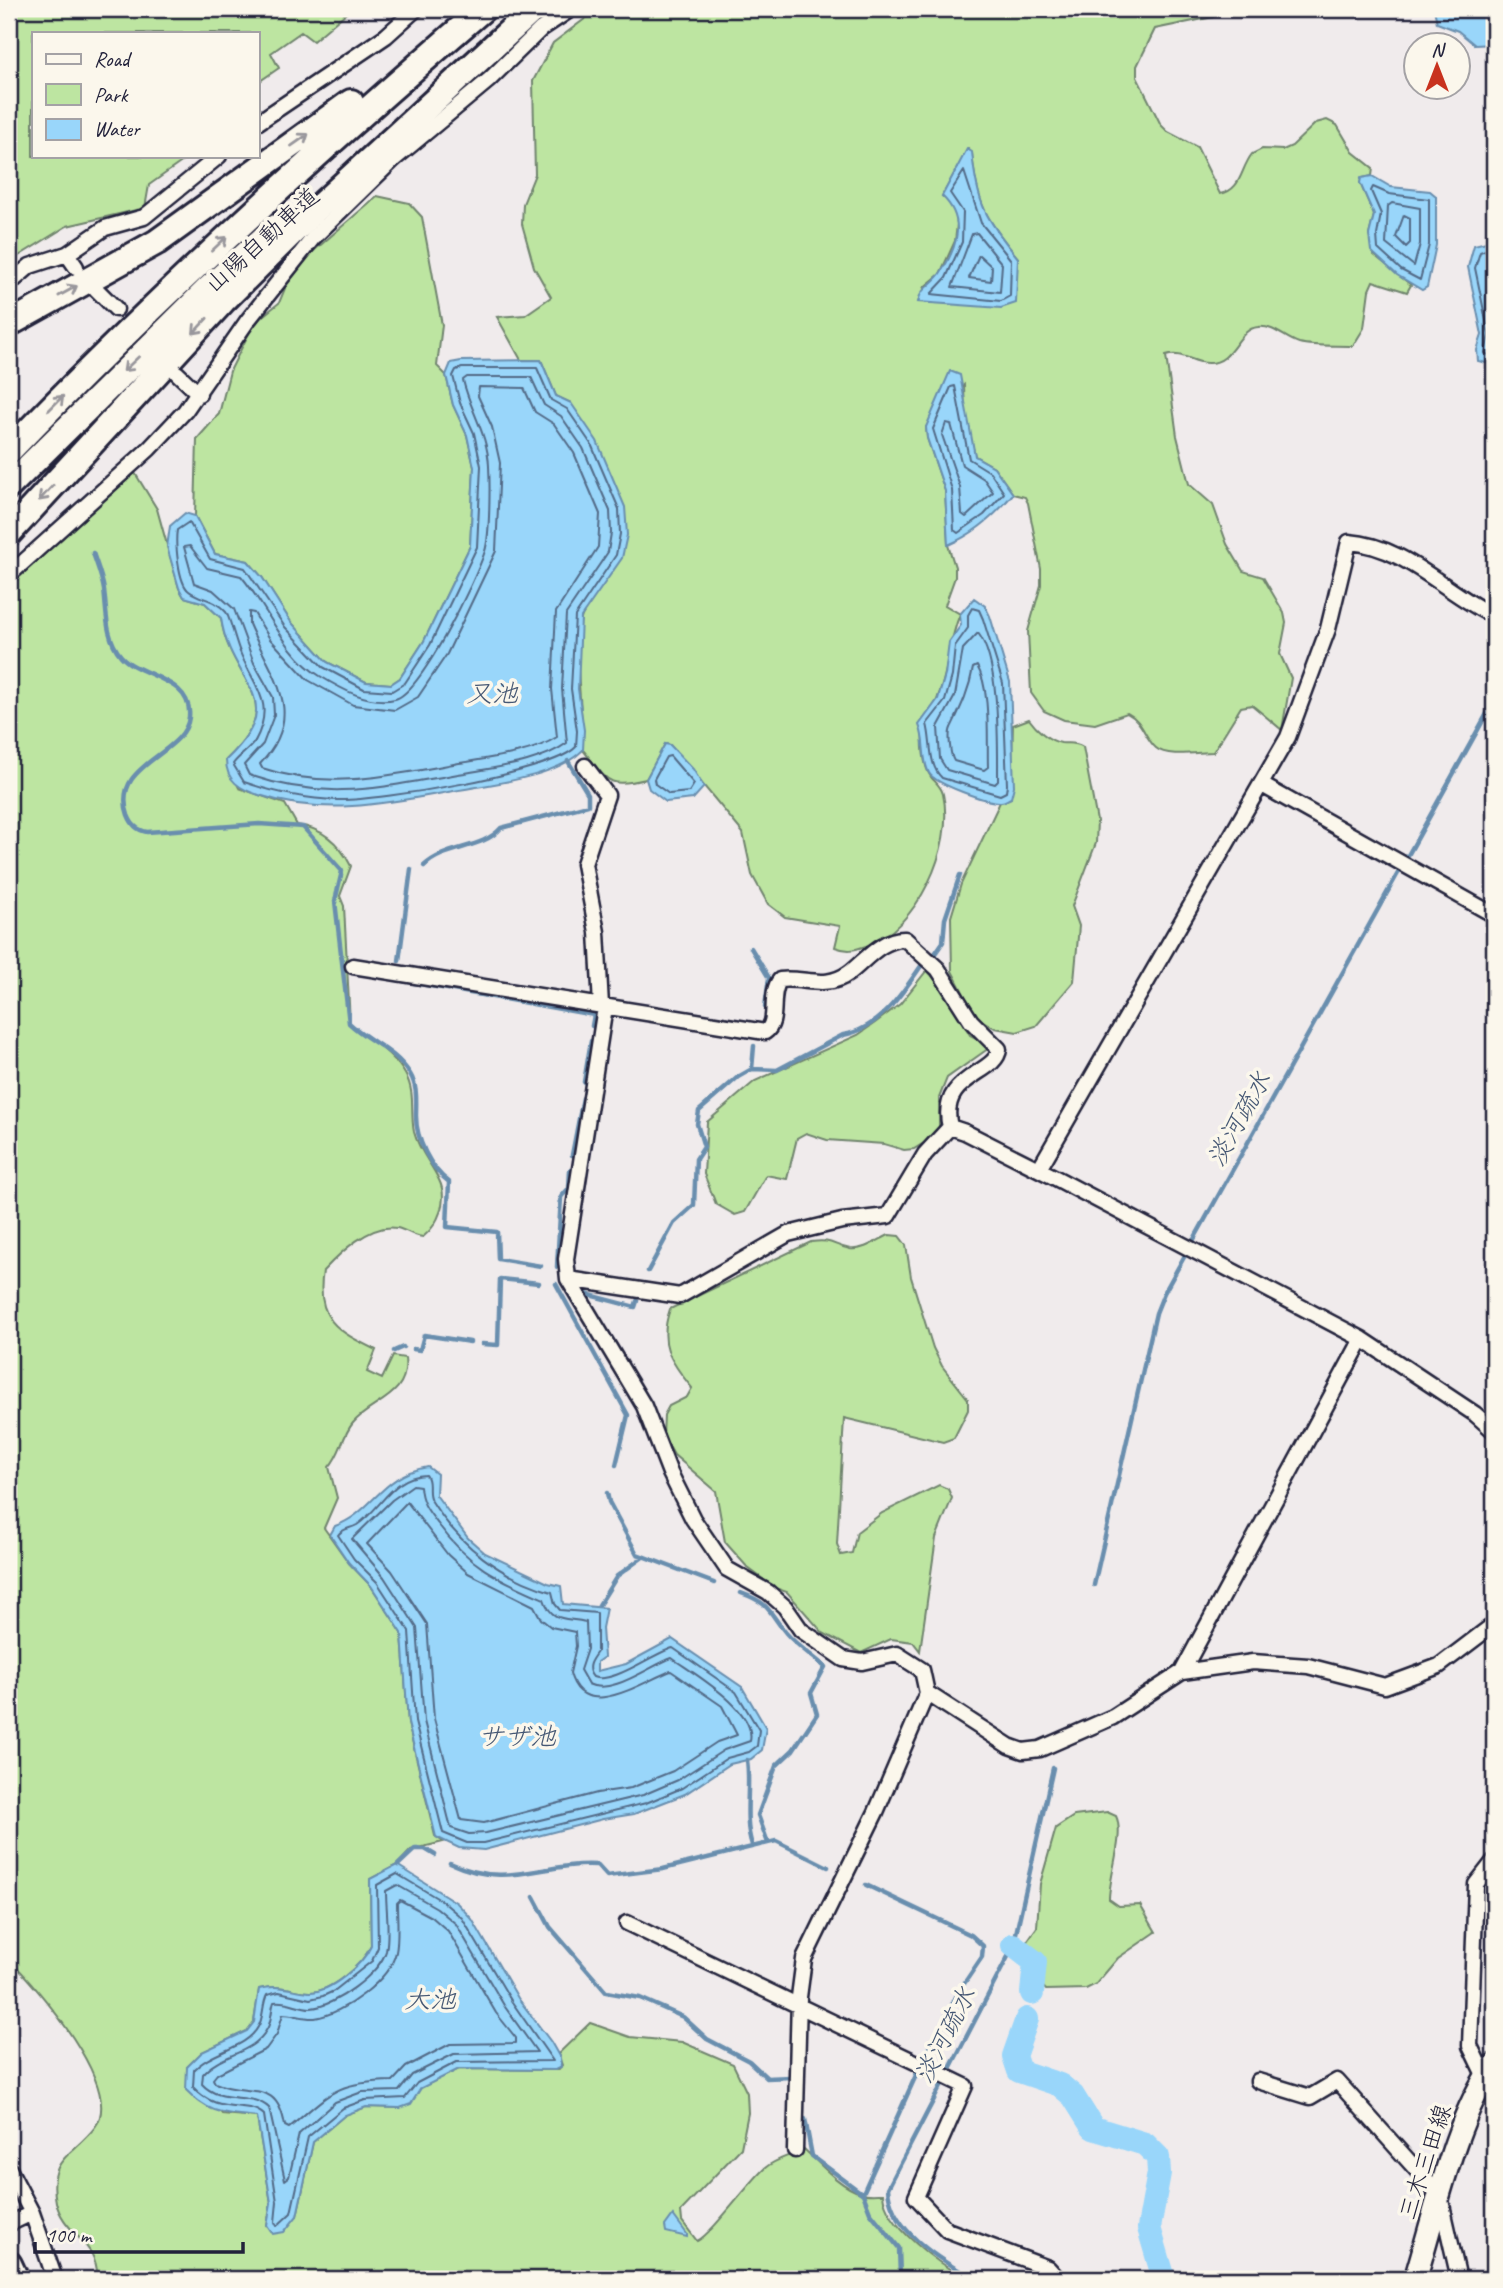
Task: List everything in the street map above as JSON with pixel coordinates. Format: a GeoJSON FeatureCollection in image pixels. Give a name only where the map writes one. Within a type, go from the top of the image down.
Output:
{"type":"FeatureCollection","features":[{"type":"Feature","properties":{"kind":"highway"},"geometry":{"type":"LineString","coordinates":[[9,324],[157,242],[326,122],[471,9]]}},
{"type":"Feature","properties":{"kind":"highway","name":"山陽自動車道"},"geometry":{"type":"LineString","coordinates":[[9,452],[179,281],[359,115],[483,9]]}},
{"type":"Feature","properties":{"kind":"highway","name":"山陽自動車道"},"geometry":{"type":"LineString","coordinates":[[9,486],[208,289],[324,183],[528,9]]}},
{"type":"Feature","properties":{"kind":"highway"},"geometry":{"type":"LineString","coordinates":[[9,533],[233,292],[312,213],[534,9]]}},
{"type":"Feature","properties":{"kind":"highway"},"geometry":{"type":"LineString","coordinates":[[9,2264],[16,2279]]}},
{"type":"Feature","properties":{"kind":"main road","name":"三木三田線"},"geometry":{"type":"LineString","coordinates":[[1415,2279],[1465,2120],[1490,2071]]}},
{"type":"Feature","properties":{"kind":"street"},"geometry":{"type":"LineString","coordinates":[[259,122],[386,36],[416,9]]}},
{"type":"Feature","properties":{"kind":"street"},"geometry":{"type":"LineString","coordinates":[[9,575],[149,449],[199,394],[248,320],[313,238],[393,160],[489,80],[541,29],[571,9]]}},
{"type":"Feature","properties":{"kind":"street"},"geometry":{"type":"LineString","coordinates":[[9,284],[30,266],[71,260],[105,228],[145,217],[217,158]]}},
{"type":"Feature","properties":{"kind":"street"},"geometry":{"type":"LineString","coordinates":[[96,289],[116,309]]}},
{"type":"Feature","properties":{"kind":"street"},"geometry":{"type":"LineString","coordinates":[[177,373],[199,394]]}},
{"type":"Feature","properties":{"kind":"street"},"geometry":{"type":"LineString","coordinates":[[1039,1170],[1262,785],[1287,737],[1328,628],[1349,542],[1374,546],[1393,554],[1494,616]]}},
{"type":"Feature","properties":{"kind":"street"},"geometry":{"type":"LineString","coordinates":[[585,766],[607,795],[584,864],[597,932],[603,1006],[566,1259],[568,1279],[644,1406],[670,1474],[693,1519],[727,1569],[768,1592],[785,1607],[801,1630],[844,1659],[862,1662],[897,1654],[922,1670],[927,1693],[876,1812],[804,1959],[796,2150]]}},
{"type":"Feature","properties":{"kind":"street"},"geometry":{"type":"LineString","coordinates":[[1262,785],[1494,915]]}},
{"type":"Feature","properties":{"kind":"street"},"geometry":{"type":"LineString","coordinates":[[353,966],[765,1032],[771,1027],[775,989],[780,980],[811,984],[828,982],[848,974],[881,947],[898,939],[905,939],[938,969],[971,1021],[999,1049],[994,1060],[972,1075],[954,1093],[947,1113],[950,1127]]}},
{"type":"Feature","properties":{"kind":"street"},"geometry":{"type":"LineString","coordinates":[[950,1127],[1039,1170],[1362,1339],[1475,1414],[1494,1431]]}},
{"type":"Feature","properties":{"kind":"street"},"geometry":{"type":"LineString","coordinates":[[568,1279],[680,1296],[788,1234],[842,1221],[888,1216],[925,1154],[950,1127]]}},
{"type":"Feature","properties":{"kind":"street"},"geometry":{"type":"LineString","coordinates":[[1182,1672],[1362,1339]]}},
{"type":"Feature","properties":{"kind":"street"},"geometry":{"type":"LineString","coordinates":[[927,1693],[1009,1746],[1023,1751],[1040,1749],[1112,1717],[1182,1672],[1266,1663],[1308,1666],[1385,1686],[1439,1666],[1489,1628],[1494,1629]]}},
{"type":"Feature","properties":{"kind":"street"},"geometry":{"type":"LineString","coordinates":[[1490,2071],[1470,2046],[1476,1884],[1494,1861]]}},
{"type":"Feature","properties":{"kind":"street"},"geometry":{"type":"LineString","coordinates":[[627,1923],[965,2086],[916,2197],[947,2230],[1048,2268],[1058,2279]]}},
{"type":"Feature","properties":{"kind":"street"},"geometry":{"type":"LineString","coordinates":[[1258,2081],[1310,2097],[1337,2081],[1440,2196],[1459,2279]]}},
{"type":"Feature","properties":{"kind":"street"},"geometry":{"type":"LineString","coordinates":[[9,2169],[32,2213],[55,2279]]}},
{"type":"Feature","properties":{"kind":"street"},"geometry":{"type":"LineString","coordinates":[[11,2223],[32,2213]]}},
{"type":"Feature","properties":{"kind":"green space"},"geometry":{"type":"Polygon","coordinates":[[[9,9],[351,9],[313,41],[301,32],[271,53],[279,68],[259,82],[259,32],[32,32],[32,158],[187,158],[149,185],[145,208],[67,226],[9,262],[9,9]]]}},
{"type":"Feature","properties":{"kind":"green space"},"geometry":{"type":"Polygon","coordinates":[[[598,9],[1223,9],[1213,17],[1155,29],[1137,66],[1137,77],[1161,125],[1168,132],[1197,147],[1220,194],[1237,184],[1252,154],[1262,149],[1283,150],[1292,146],[1316,123],[1327,120],[1337,125],[1353,152],[1373,168],[1372,176],[1362,178],[1360,183],[1374,215],[1369,235],[1374,255],[1411,285],[1407,292],[1373,281],[1369,290],[1364,328],[1353,346],[1299,343],[1269,328],[1258,327],[1245,334],[1224,358],[1217,362],[1202,362],[1177,355],[1166,356],[1177,436],[1189,484],[1213,505],[1227,544],[1243,571],[1263,577],[1284,613],[1286,623],[1280,654],[1291,678],[1282,730],[1252,705],[1241,707],[1213,752],[1175,754],[1156,748],[1137,720],[1127,713],[1095,724],[1064,720],[1044,711],[1031,693],[1028,631],[1041,585],[1041,569],[1028,503],[1025,497],[1013,494],[994,467],[975,456],[965,415],[964,385],[926,427],[927,438],[945,491],[948,545],[955,567],[955,577],[945,605],[960,614],[942,687],[923,730],[926,767],[943,794],[943,837],[928,883],[901,922],[884,937],[866,946],[844,950],[835,947],[840,926],[785,917],[768,904],[752,875],[743,833],[670,745],[665,744],[646,779],[622,783],[603,775],[583,750],[578,668],[579,635],[582,616],[598,591],[571,403],[556,396],[541,360],[521,360],[497,317],[525,315],[551,297],[534,267],[522,224],[523,204],[535,174],[533,81],[553,43],[598,9]],[[968,149],[942,196],[955,208],[955,241],[940,274],[923,288],[1018,258],[984,210],[972,153],[968,149]]]}},
{"type":"Feature","properties":{"kind":"green space"},"geometry":{"type":"Polygon","coordinates":[[[377,196],[409,203],[422,217],[442,325],[437,366],[446,375],[453,405],[467,435],[474,467],[470,546],[424,641],[400,678],[391,684],[366,682],[327,662],[291,622],[262,577],[248,561],[215,554],[195,516],[197,439],[219,414],[230,371],[254,323],[279,303],[293,269],[377,196]]]}},
{"type":"Feature","properties":{"kind":"green space"},"geometry":{"type":"Polygon","coordinates":[[[135,473],[157,509],[179,588],[184,597],[205,603],[221,618],[235,660],[252,690],[256,705],[254,721],[245,739],[226,760],[239,788],[285,804],[297,825],[329,838],[351,866],[340,896],[344,906],[350,1023],[387,1052],[405,1074],[412,1095],[414,1132],[439,1180],[443,1196],[437,1219],[423,1237],[397,1228],[376,1230],[356,1241],[323,1271],[321,1287],[322,1301],[332,1321],[350,1336],[376,1350],[367,1372],[382,1379],[393,1356],[405,1358],[402,1382],[388,1397],[353,1423],[329,1467],[337,1498],[324,1528],[349,1563],[371,1586],[402,1633],[408,1723],[435,1836],[443,1842],[411,1850],[397,1865],[370,1879],[371,1946],[353,1969],[336,1983],[317,1991],[279,1987],[259,1989],[254,2022],[247,2031],[202,2052],[187,2067],[222,2114],[257,2117],[271,2203],[267,2225],[297,2216],[313,2142],[345,2115],[366,2107],[400,2108],[420,2088],[459,2069],[558,2070],[562,2065],[558,2054],[590,2023],[630,2037],[682,2042],[733,2064],[747,2093],[748,2113],[741,2148],[681,2211],[682,2221],[697,2241],[765,2168],[804,2149],[845,2186],[863,2194],[883,2194],[893,2219],[904,2232],[943,2265],[967,2279],[97,2279],[93,2256],[60,2213],[54,2187],[55,2175],[64,2158],[95,2127],[101,2110],[98,2088],[73,2038],[38,1991],[9,1959],[9,593],[19,573],[135,473]]]}},
{"type":"Feature","properties":{"kind":"green space"},"geometry":{"type":"Polygon","coordinates":[[[1029,719],[1052,740],[1083,747],[1097,821],[1096,843],[1072,906],[1079,926],[1074,981],[1036,1026],[1017,1032],[995,1028],[976,1017],[952,971],[951,917],[961,884],[1000,802],[1011,798],[1013,725],[1029,719]]]}},
{"type":"Feature","properties":{"kind":"green space"},"geometry":{"type":"Polygon","coordinates":[[[927,970],[947,994],[970,1035],[992,1046],[947,1078],[939,1098],[939,1129],[932,1138],[914,1149],[904,1150],[884,1144],[827,1140],[806,1133],[797,1138],[787,1179],[766,1175],[745,1212],[735,1215],[716,1204],[704,1174],[707,1122],[755,1081],[858,1035],[900,1004],[927,970]]]}},
{"type":"Feature","properties":{"kind":"green space"},"geometry":{"type":"Polygon","coordinates":[[[889,1235],[899,1236],[906,1245],[911,1277],[933,1348],[942,1366],[968,1399],[968,1410],[954,1438],[943,1442],[844,1418],[837,1544],[841,1555],[852,1553],[857,1532],[882,1513],[939,1485],[948,1489],[952,1498],[936,1538],[920,1651],[913,1642],[891,1639],[861,1653],[823,1633],[787,1592],[775,1588],[748,1568],[725,1542],[716,1491],[674,1455],[663,1436],[664,1415],[669,1406],[687,1397],[692,1388],[668,1352],[665,1332],[670,1309],[811,1242],[828,1242],[855,1249],[889,1235]]]}},
{"type":"Feature","properties":{"kind":"green space"},"geometry":{"type":"Polygon","coordinates":[[[1107,1812],[1116,1816],[1119,1834],[1109,1899],[1119,1906],[1140,1905],[1156,1932],[1118,1958],[1096,1984],[1086,1989],[1046,1990],[1016,1957],[1037,1927],[1040,1884],[1056,1828],[1074,1816],[1107,1812]]]}},
{"type":"Feature","properties":{"kind":"water"},"geometry":{"type":"Polygon","coordinates":[[[1434,9],[1494,9],[1494,44],[1475,45],[1472,43],[1472,32],[1459,32],[1437,23],[1434,9]]]}},
{"type":"Feature","properties":{"kind":"water"},"geometry":{"type":"Polygon","coordinates":[[[967,149],[972,152],[984,210],[1018,258],[1016,303],[1001,308],[918,302],[924,289],[941,272],[955,243],[957,223],[950,205],[942,196],[967,149]]]}},
{"type":"Feature","properties":{"kind":"water"},"geometry":{"type":"Polygon","coordinates":[[[1372,176],[1391,187],[1430,191],[1436,196],[1436,245],[1427,287],[1422,290],[1397,275],[1371,251],[1369,235],[1374,215],[1360,183],[1361,178],[1372,176]]]}},
{"type":"Feature","properties":{"kind":"water"},"geometry":{"type":"Polygon","coordinates":[[[1494,240],[1494,365],[1478,361],[1477,350],[1482,335],[1468,267],[1474,245],[1494,240]]]}},
{"type":"Feature","properties":{"kind":"water","name":"又池"},"geometry":{"type":"Polygon","coordinates":[[[541,360],[556,396],[571,403],[597,441],[625,507],[627,535],[622,558],[581,617],[578,689],[584,730],[583,750],[555,768],[520,779],[377,804],[306,805],[259,795],[240,787],[231,779],[226,760],[245,739],[254,721],[256,705],[252,691],[227,641],[221,618],[205,603],[184,597],[179,588],[167,547],[170,526],[185,513],[195,516],[215,554],[248,561],[262,577],[291,622],[327,662],[366,682],[391,684],[400,678],[424,641],[470,546],[474,467],[467,435],[453,405],[446,375],[451,363],[541,360]]]}},
{"type":"Feature","properties":{"kind":"water"},"geometry":{"type":"Polygon","coordinates":[[[950,371],[960,375],[975,456],[994,467],[1013,494],[984,524],[948,545],[945,491],[927,438],[926,427],[950,371]]]}},
{"type":"Feature","properties":{"kind":"water"},"geometry":{"type":"Polygon","coordinates":[[[974,598],[985,606],[990,616],[1010,682],[1014,786],[1011,798],[1002,802],[974,796],[933,777],[927,767],[919,725],[938,699],[945,675],[949,642],[961,625],[960,614],[974,598]]]}},
{"type":"Feature","properties":{"kind":"water"},"geometry":{"type":"Polygon","coordinates":[[[665,744],[670,745],[693,769],[704,787],[693,799],[666,802],[649,789],[646,779],[665,744]]]}},
{"type":"Feature","properties":{"kind":"water","name":"サザ池"},"geometry":{"type":"Polygon","coordinates":[[[428,1467],[437,1474],[436,1495],[468,1538],[485,1553],[548,1583],[561,1586],[563,1604],[606,1608],[602,1628],[604,1657],[597,1662],[597,1671],[626,1664],[672,1639],[742,1687],[766,1728],[762,1750],[751,1759],[730,1764],[685,1794],[634,1814],[603,1819],[484,1850],[459,1848],[436,1837],[408,1723],[402,1633],[371,1586],[349,1563],[330,1535],[335,1526],[359,1512],[388,1485],[412,1471],[428,1467]]]}},
{"type":"Feature","properties":{"kind":"water","name":"大池"},"geometry":{"type":"Polygon","coordinates":[[[397,1865],[457,1903],[472,1919],[518,1998],[551,2042],[560,2058],[561,2067],[555,2070],[459,2069],[421,2088],[411,2104],[400,2108],[366,2107],[345,2115],[313,2142],[297,2216],[284,2232],[273,2234],[267,2225],[271,2203],[257,2117],[219,2111],[203,2104],[186,2090],[187,2067],[202,2052],[247,2031],[254,2022],[259,1989],[279,1987],[317,1991],[336,1983],[353,1969],[371,1946],[370,1879],[397,1865]]]}},
{"type":"Feature","properties":{"kind":"water"},"geometry":{"type":"Polygon","coordinates":[[[673,2215],[687,2237],[666,2232],[665,2226],[673,2215]]]}},
{"type":"Feature","properties":{"kind":"waterway"},"geometry":{"type":"LineString","coordinates":[[93,553],[103,585],[109,633],[116,649],[129,663],[174,686],[183,694],[188,704],[189,717],[184,730],[175,741],[138,771],[129,783],[125,797],[131,822],[147,832],[259,824],[303,827],[342,871],[335,901],[349,1023],[397,1058],[413,1079],[421,1143],[430,1161],[449,1182],[447,1227],[497,1232],[498,1259],[541,1266]]}},
{"type":"Feature","properties":{"kind":"waterway","name":"淡河疏水"},"geometry":{"type":"LineString","coordinates":[[1094,1585],[1156,1313],[1164,1293],[1494,701]]}},
{"type":"Feature","properties":{"kind":"waterway"},"geometry":{"type":"LineString","coordinates":[[424,866],[443,854],[484,840],[501,828],[588,805],[588,794],[568,761]]}},
{"type":"Feature","properties":{"kind":"waterway"},"geometry":{"type":"LineString","coordinates":[[399,961],[411,869]]}},
{"type":"Feature","properties":{"kind":"waterway"},"geometry":{"type":"LineString","coordinates":[[934,955],[943,942],[945,919],[960,875]]}},
{"type":"Feature","properties":{"kind":"waterway"},"geometry":{"type":"LineString","coordinates":[[751,948],[769,978],[765,1007]]}},
{"type":"Feature","properties":{"kind":"waterway"},"geometry":{"type":"LineString","coordinates":[[648,1271],[674,1223],[694,1205],[696,1159],[704,1147],[697,1124],[699,1111],[738,1077],[752,1069],[777,1070],[843,1035],[868,1026],[889,1008],[923,963]]}},
{"type":"Feature","properties":{"kind":"waterway"},"geometry":{"type":"LineString","coordinates":[[397,980],[594,1015],[592,1026]]}},
{"type":"Feature","properties":{"kind":"waterway"},"geometry":{"type":"LineString","coordinates":[[584,1082],[591,1041]]}},
{"type":"Feature","properties":{"kind":"waterway"},"geometry":{"type":"LineString","coordinates":[[752,1069],[754,1046]]}},
{"type":"Feature","properties":{"kind":"waterway"},"geometry":{"type":"LineString","coordinates":[[572,1155],[583,1098]]}},
{"type":"Feature","properties":{"kind":"waterway"},"geometry":{"type":"LineString","coordinates":[[557,1267],[561,1197],[569,1188],[570,1170]]}},
{"type":"Feature","properties":{"kind":"waterway"},"geometry":{"type":"LineString","coordinates":[[482,1344],[498,1345],[500,1279],[539,1283]]}},
{"type":"Feature","properties":{"kind":"waterway"},"geometry":{"type":"LineString","coordinates":[[556,1284],[628,1415],[616,1465]]}},
{"type":"Feature","properties":{"kind":"waterway"},"geometry":{"type":"LineString","coordinates":[[582,1293],[635,1307],[637,1301]]}},
{"type":"Feature","properties":{"kind":"waterway"},"geometry":{"type":"LineString","coordinates":[[413,1349],[420,1350],[424,1335],[470,1342]]}},
{"type":"Feature","properties":{"kind":"waterway"},"geometry":{"type":"LineString","coordinates":[[394,1351],[403,1347]]}},
{"type":"Feature","properties":{"kind":"waterway"},"geometry":{"type":"LineString","coordinates":[[607,1493],[609,1502],[637,1554],[714,1583]]}},
{"type":"Feature","properties":{"kind":"waterway"},"geometry":{"type":"LineString","coordinates":[[599,1605],[617,1576],[643,1557]]}},
{"type":"Feature","properties":{"kind":"waterway"},"geometry":{"type":"LineString","coordinates":[[741,1593],[764,1605],[790,1638],[825,1667],[811,1693],[817,1714],[793,1750],[776,1766],[758,1815],[768,1843]]}},
{"type":"Feature","properties":{"kind":"waterway"},"geometry":{"type":"LineString","coordinates":[[747,1760],[748,1824],[752,1845]]}},
{"type":"Feature","properties":{"kind":"waterway","name":"淡河疏水"},"geometry":{"type":"LineString","coordinates":[[975,2279],[933,2254],[908,2231],[891,2203],[888,2188],[1013,1947],[1053,1768]]}},
{"type":"Feature","properties":{"kind":"waterway"},"geometry":{"type":"LineString","coordinates":[[450,1863],[471,1871],[507,1875],[559,1867],[597,1865],[607,1876],[663,1869],[776,1841],[828,1867]]}},
{"type":"Feature","properties":{"kind":"waterway"},"geometry":{"type":"LineString","coordinates":[[398,1865],[415,1849],[425,1849],[435,1855]]}},
{"type":"Feature","properties":{"kind":"waterway"},"geometry":{"type":"LineString","coordinates":[[866,1885],[971,1935],[983,1946],[982,1957],[959,1991],[926,2056]]}},
{"type":"Feature","properties":{"kind":"waterway"},"geometry":{"type":"LineString","coordinates":[[534,1897],[550,1927],[606,1992],[640,1998],[683,2017],[707,2039],[749,2061],[767,2078],[791,2077]]}},
{"type":"Feature","properties":{"kind":"waterway"},"geometry":{"type":"LineString","coordinates":[[1013,1945],[1035,1962],[1032,1993]]}},
{"type":"Feature","properties":{"kind":"waterway"},"geometry":{"type":"LineString","coordinates":[[1027,2019],[1014,2056],[1019,2071],[1060,2085],[1073,2096],[1093,2128],[1145,2144],[1158,2157],[1159,2173],[1149,2228],[1164,2279]]}},
{"type":"Feature","properties":{"kind":"waterway"},"geometry":{"type":"LineString","coordinates":[[863,2193],[917,2073]]}},
{"type":"Feature","properties":{"kind":"waterway"},"geometry":{"type":"LineString","coordinates":[[805,2119],[812,2156],[863,2194],[870,2212],[899,2248],[900,2276]]}}]}
